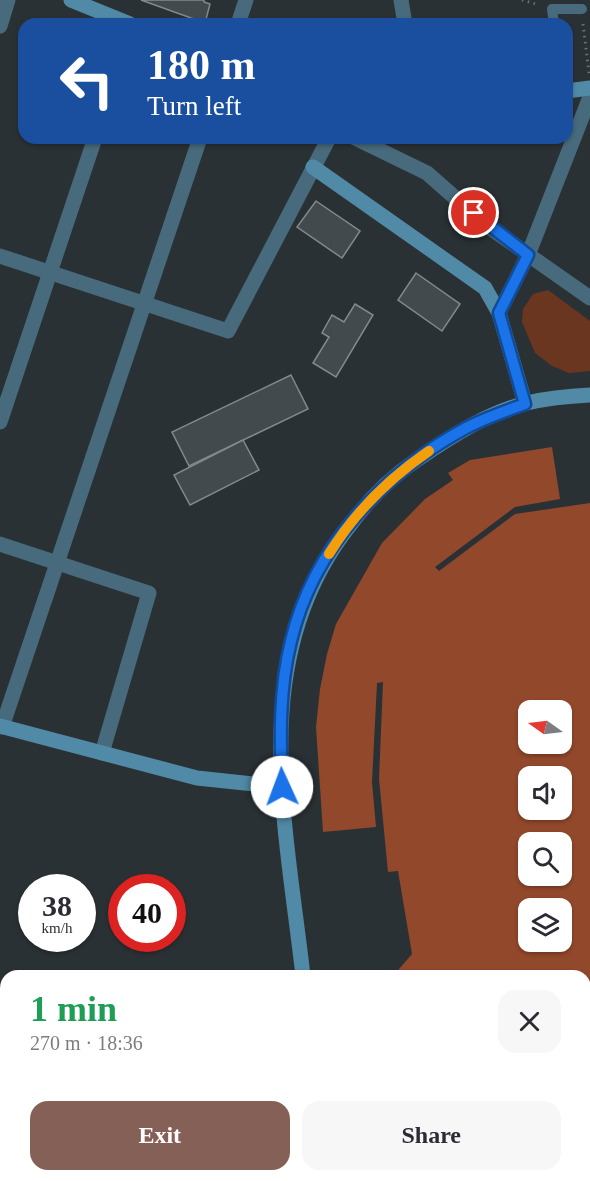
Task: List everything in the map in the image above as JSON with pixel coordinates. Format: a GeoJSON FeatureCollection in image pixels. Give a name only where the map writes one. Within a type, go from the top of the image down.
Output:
{"type":"FeatureCollection","features":[{"type":"Feature","properties":{"kind":"street"},"geometry":{"type":"LineString","coordinates":[[0,26],[8,0]]}},
{"type":"Feature","properties":{"kind":"street"},"geometry":{"type":"LineString","coordinates":[[71,0],[115,18]]}},
{"type":"Feature","properties":{"kind":"street"},"geometry":{"type":"LineString","coordinates":[[240,18],[246,0]]}},
{"type":"Feature","properties":{"kind":"street"},"geometry":{"type":"LineString","coordinates":[[401,0],[404,18]]}},
{"type":"Feature","properties":{"kind":"street"},"geometry":{"type":"LineString","coordinates":[[573,89],[590,82]]}},
{"type":"Feature","properties":{"kind":"street"},"geometry":{"type":"LineString","coordinates":[[573,140],[590,97]]}},
{"type":"Feature","properties":{"kind":"street"},"geometry":{"type":"LineString","coordinates":[[0,422],[93,144]]}},
{"type":"Feature","properties":{"kind":"street"},"geometry":{"type":"LineString","coordinates":[[198,144],[1,726],[197,778],[282,787]]}},
{"type":"Feature","properties":{"kind":"street"},"geometry":{"type":"LineString","coordinates":[[0,256],[228,331],[326,144]]}},
{"type":"Feature","properties":{"kind":"street"},"geometry":{"type":"LineString","coordinates":[[367,144],[427,173],[486,225],[590,298]]}},
{"type":"Feature","properties":{"kind":"street"},"geometry":{"type":"LineString","coordinates":[[499,313],[528,255],[572,144]]}},
{"type":"Feature","properties":{"kind":"street"},"geometry":{"type":"LineString","coordinates":[[314,167],[485,288],[499,313],[525,404]]}},
{"type":"Feature","properties":{"kind":"street"},"geometry":{"type":"LineString","coordinates":[[302,970],[282,787],[280,735],[282,700],[291,640],[316,574],[338,540],[381,489],[406,467],[467,428],[525,404],[590,394]]}},
{"type":"Feature","properties":{"kind":"street"},"geometry":{"type":"LineString","coordinates":[[0,544],[149,592],[102,753]]}},
{"type":"Feature","properties":{"kind":"lane"},"geometry":{"type":"LineString","coordinates":[[553,18],[552,9],[582,9]]}},
{"type":"Feature","properties":{"kind":"path"},"geometry":{"type":"LineString","coordinates":[[582,9],[586,64],[590,82]]}},
{"type":"Feature","properties":{"kind":"shaded area"},"geometry":{"type":"Polygon","coordinates":[[[548,290],[590,321],[590,371],[569,373],[552,366],[535,353],[522,322],[523,309],[533,294],[548,290]]]}},
{"type":"Feature","properties":{"kind":"shaded area"},"geometry":{"type":"Polygon","coordinates":[[[552,447],[560,499],[515,507],[435,567],[439,571],[515,514],[590,503],[590,970],[398,970],[412,954],[398,871],[388,872],[379,779],[383,682],[377,683],[372,782],[376,827],[323,832],[316,727],[320,689],[336,624],[382,543],[425,499],[453,480],[448,473],[470,460],[552,447]]]}},
{"type":"Feature","properties":{"kind":"building"},"geometry":{"type":"Polygon","coordinates":[[[141,0],[204,0],[210,4],[206,18],[191,18],[141,0]]]}},
{"type":"Feature","properties":{"kind":"building"},"geometry":{"type":"Polygon","coordinates":[[[316,201],[360,231],[342,258],[297,227],[316,201]]]}},
{"type":"Feature","properties":{"kind":"building"},"geometry":{"type":"Polygon","coordinates":[[[416,273],[460,304],[442,331],[398,300],[416,273]]]}},
{"type":"Feature","properties":{"kind":"building"},"geometry":{"type":"Polygon","coordinates":[[[355,304],[373,315],[336,377],[313,363],[329,337],[322,333],[332,315],[344,322],[355,304]]]}},
{"type":"Feature","properties":{"kind":"building"},"geometry":{"type":"Polygon","coordinates":[[[291,375],[308,409],[189,466],[172,432],[291,375]]]}},
{"type":"Feature","properties":{"kind":"building"},"geometry":{"type":"Polygon","coordinates":[[[243,440],[259,470],[190,505],[174,475],[243,440]]]}},
{"type":"Feature","properties":{"kind":"slow traffic"},"geometry":{"type":"LineString","coordinates":[[329,554],[360,512],[381,489],[429,451]]}},
{"type":"Feature","properties":{"kind":"route"},"geometry":{"type":"LineString","coordinates":[[282,787],[280,735],[285,673],[291,640],[316,574],[360,512],[406,467],[467,428],[525,404],[499,313],[528,255],[486,225],[474,213]]}}]}
